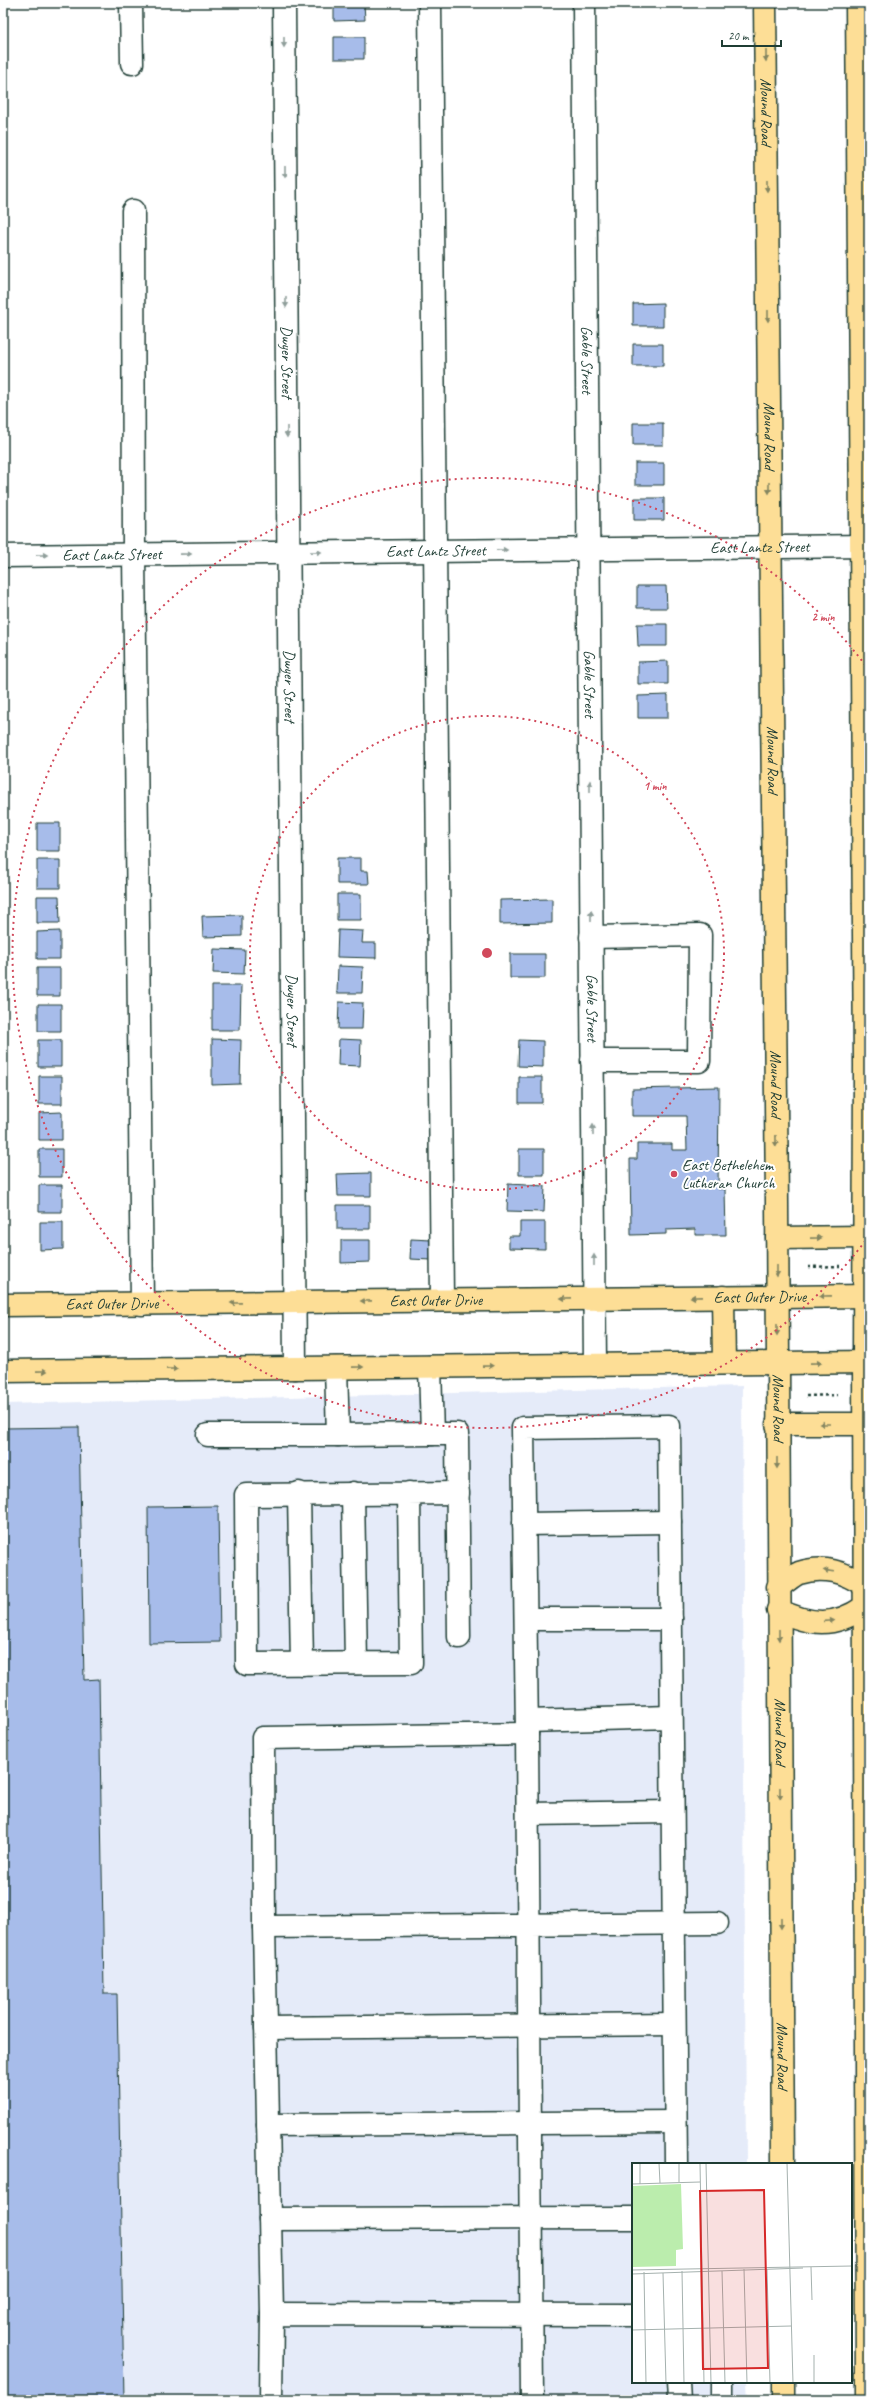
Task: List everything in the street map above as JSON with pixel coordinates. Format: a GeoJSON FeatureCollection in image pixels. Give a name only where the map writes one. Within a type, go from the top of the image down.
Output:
{"type":"FeatureCollection","features":[{"type":"Feature","properties":{"kind":"main road","name":"Mound Road"},"geometry":{"type":"LineString","coordinates":[[765,3],[777,1238],[778,1610],[783,2163]]}},
{"type":"Feature","properties":{"kind":"main road"},"geometry":{"type":"LineString","coordinates":[[857,3],[865,438],[866,650],[867,1165],[864,1237],[867,1296],[864,1424],[867,1586],[864,1608],[868,2186],[867,2400]]}},
{"type":"Feature","properties":{"kind":"main road"},"geometry":{"type":"LineString","coordinates":[[777,1238],[864,1237]]}},
{"type":"Feature","properties":{"kind":"main road","name":"East Outer Drive"},"geometry":{"type":"LineString","coordinates":[[3,1305],[867,1296]]}},
{"type":"Feature","properties":{"kind":"main road"},"geometry":{"type":"LineString","coordinates":[[723,1297],[724,1364]]}},
{"type":"Feature","properties":{"kind":"main road"},"geometry":{"type":"LineString","coordinates":[[3,1371],[866,1362]]}},
{"type":"Feature","properties":{"kind":"main road"},"geometry":{"type":"LineString","coordinates":[[777,1424],[864,1424]]}},
{"type":"Feature","properties":{"kind":"main road"},"geometry":{"type":"LineString","coordinates":[[778,1587],[799,1573],[822,1570],[844,1573],[867,1586]]}},
{"type":"Feature","properties":{"kind":"main road"},"geometry":{"type":"LineString","coordinates":[[778,1610],[808,1622],[822,1622],[836,1621],[851,1616],[864,1608]]}},
{"type":"Feature","properties":{"kind":"main road"},"geometry":{"type":"LineString","coordinates":[[784,2383],[784,2400]]}},
{"type":"Feature","properties":{"kind":"street"},"geometry":{"type":"LineString","coordinates":[[131,3],[132,62]]}},
{"type":"Feature","properties":{"kind":"street","name":"Dwyer Street"},"geometry":{"type":"LineString","coordinates":[[284,3],[295,1368]]}},
{"type":"Feature","properties":{"kind":"street"},"geometry":{"type":"LineString","coordinates":[[430,3],[442,1300]]}},
{"type":"Feature","properties":{"kind":"street","name":"Gable Street"},"geometry":{"type":"LineString","coordinates":[[584,3],[595,1365]]}},
{"type":"Feature","properties":{"kind":"street"},"geometry":{"type":"LineString","coordinates":[[134,210],[134,554],[142,1304]]}},
{"type":"Feature","properties":{"kind":"street","name":"East Lantz Street"},"geometry":{"type":"LineString","coordinates":[[3,556],[865,546]]}},
{"type":"Feature","properties":{"kind":"street"},"geometry":{"type":"LineString","coordinates":[[591,937],[700,935],[699,1062],[592,1061]]}},
{"type":"Feature","properties":{"kind":"street"},"geometry":{"type":"LineString","coordinates":[[430,1367],[432,1434]]}},
{"type":"Feature","properties":{"kind":"street"},"geometry":{"type":"LineString","coordinates":[[336,1368],[338,1435]]}},
{"type":"Feature","properties":{"kind":"street"},"geometry":{"type":"LineString","coordinates":[[532,2400],[530,2026],[523,1428],[669,1426],[676,2163]]}},
{"type":"Feature","properties":{"kind":"street"},"geometry":{"type":"LineString","coordinates":[[208,1435],[456,1434],[459,1637]]}},
{"type":"Feature","properties":{"kind":"street"},"geometry":{"type":"LineString","coordinates":[[409,1493],[411,1662],[248,1664],[246,1495],[353,1493],[409,1493],[458,1493]]}},
{"type":"Feature","properties":{"kind":"street"},"geometry":{"type":"LineString","coordinates":[[353,1493],[356,1663]]}},
{"type":"Feature","properties":{"kind":"street"},"geometry":{"type":"LineString","coordinates":[[298,1494],[302,1664]]}},
{"type":"Feature","properties":{"kind":"street"},"geometry":{"type":"LineString","coordinates":[[524,1524],[670,1522]]}},
{"type":"Feature","properties":{"kind":"street"},"geometry":{"type":"LineString","coordinates":[[526,1619],[671,1619]]}},
{"type":"Feature","properties":{"kind":"street"},"geometry":{"type":"LineString","coordinates":[[271,2400],[272,2314],[264,1927],[262,1738],[527,1728],[671,1718]]}},
{"type":"Feature","properties":{"kind":"street"},"geometry":{"type":"LineString","coordinates":[[528,1814],[672,1812]]}},
{"type":"Feature","properties":{"kind":"street"},"geometry":{"type":"LineString","coordinates":[[264,1927],[716,1923]]}},
{"type":"Feature","properties":{"kind":"street"},"geometry":{"type":"LineString","coordinates":[[266,2028],[674,2024]]}},
{"type":"Feature","properties":{"kind":"street"},"geometry":{"type":"LineString","coordinates":[[268,2125],[675,2122]]}},
{"type":"Feature","properties":{"kind":"street"},"geometry":{"type":"LineString","coordinates":[[270,2219],[632,2218]]}},
{"type":"Feature","properties":{"kind":"street"},"geometry":{"type":"LineString","coordinates":[[272,2314],[632,2314]]}},
{"type":"Feature","properties":{"kind":"street"},"geometry":{"type":"LineString","coordinates":[[678,2383],[678,2400]]}},
{"type":"Feature","properties":{"kind":"street"},"geometry":{"type":"LineString","coordinates":[[722,2383],[722,2400]]}},
{"type":"Feature","properties":{"kind":"path"},"geometry":{"type":"LineString","coordinates":[[808,1267],[840,1266]]}},
{"type":"Feature","properties":{"kind":"path"},"geometry":{"type":"LineString","coordinates":[[806,1396],[837,1395]]}},
{"type":"Feature","properties":{"kind":"shaded area"},"geometry":{"type":"Polygon","coordinates":[[[742,1386],[746,2163],[632,2163],[632,2383],[747,2383],[748,2400],[3,2400],[3,1404],[742,1386]]]}},
{"type":"Feature","properties":{"kind":"building"},"geometry":{"type":"Polygon","coordinates":[[[334,3],[364,3],[365,20],[334,21],[334,3]]]}},
{"type":"Feature","properties":{"kind":"building"},"geometry":{"type":"Polygon","coordinates":[[[334,37],[364,37],[364,59],[334,59],[334,37]]]}},
{"type":"Feature","properties":{"kind":"building"},"geometry":{"type":"Polygon","coordinates":[[[663,303],[663,326],[633,326],[633,304],[663,303]]]}},
{"type":"Feature","properties":{"kind":"building"},"geometry":{"type":"Polygon","coordinates":[[[633,344],[663,344],[663,366],[633,366],[633,344]]]}},
{"type":"Feature","properties":{"kind":"building"},"geometry":{"type":"Polygon","coordinates":[[[633,423],[663,423],[663,445],[633,445],[633,423]]]}},
{"type":"Feature","properties":{"kind":"building"},"geometry":{"type":"Polygon","coordinates":[[[635,463],[664,463],[664,485],[635,485],[635,463]]]}},
{"type":"Feature","properties":{"kind":"building"},"geometry":{"type":"Polygon","coordinates":[[[634,498],[664,498],[664,520],[634,520],[634,498]]]}},
{"type":"Feature","properties":{"kind":"building"},"geometry":{"type":"Polygon","coordinates":[[[637,586],[666,586],[667,608],[637,608],[637,586]]]}},
{"type":"Feature","properties":{"kind":"building"},"geometry":{"type":"Polygon","coordinates":[[[637,624],[667,624],[667,646],[638,646],[637,624]]]}},
{"type":"Feature","properties":{"kind":"building"},"geometry":{"type":"Polygon","coordinates":[[[668,661],[668,684],[638,684],[638,662],[668,661]]]}},
{"type":"Feature","properties":{"kind":"building"},"geometry":{"type":"Polygon","coordinates":[[[668,695],[668,718],[638,718],[638,696],[668,695]]]}},
{"type":"Feature","properties":{"kind":"building"},"geometry":{"type":"Polygon","coordinates":[[[37,823],[60,823],[60,851],[37,851],[37,823]]]}},
{"type":"Feature","properties":{"kind":"building"},"geometry":{"type":"Polygon","coordinates":[[[337,858],[361,858],[361,871],[368,871],[369,884],[337,884],[337,858]]]}},
{"type":"Feature","properties":{"kind":"building"},"geometry":{"type":"Polygon","coordinates":[[[37,860],[60,860],[60,888],[37,888],[37,860]]]}},
{"type":"Feature","properties":{"kind":"building"},"geometry":{"type":"Polygon","coordinates":[[[337,894],[361,894],[361,920],[337,920],[337,894]]]}},
{"type":"Feature","properties":{"kind":"building"},"geometry":{"type":"Polygon","coordinates":[[[37,896],[59,896],[60,923],[37,923],[37,896]]]}},
{"type":"Feature","properties":{"kind":"building"},"geometry":{"type":"Polygon","coordinates":[[[552,899],[552,923],[500,924],[500,900],[552,899]]]}},
{"type":"Feature","properties":{"kind":"building"},"geometry":{"type":"Polygon","coordinates":[[[242,915],[242,936],[203,937],[202,916],[242,915]]]}},
{"type":"Feature","properties":{"kind":"building"},"geometry":{"type":"Polygon","coordinates":[[[338,930],[363,931],[362,943],[376,943],[376,958],[337,957],[338,930]]]}},
{"type":"Feature","properties":{"kind":"building"},"geometry":{"type":"Polygon","coordinates":[[[60,931],[60,959],[37,959],[37,932],[60,931]]]}},
{"type":"Feature","properties":{"kind":"building"},"geometry":{"type":"Polygon","coordinates":[[[214,949],[245,950],[244,974],[213,973],[214,949]]]}},
{"type":"Feature","properties":{"kind":"building"},"geometry":{"type":"Polygon","coordinates":[[[510,954],[545,954],[545,978],[510,978],[510,954]]]}},
{"type":"Feature","properties":{"kind":"building"},"geometry":{"type":"Polygon","coordinates":[[[338,966],[363,967],[362,993],[337,993],[338,966]]]}},
{"type":"Feature","properties":{"kind":"building"},"geometry":{"type":"Polygon","coordinates":[[[37,968],[60,968],[60,996],[37,996],[37,968]]]}},
{"type":"Feature","properties":{"kind":"building"},"geometry":{"type":"Polygon","coordinates":[[[212,986],[241,986],[240,1030],[212,1030],[212,986]]]}},
{"type":"Feature","properties":{"kind":"building"},"geometry":{"type":"Polygon","coordinates":[[[339,1002],[363,1003],[362,1029],[338,1029],[339,1002]]]}},
{"type":"Feature","properties":{"kind":"building"},"geometry":{"type":"Polygon","coordinates":[[[38,1004],[61,1004],[61,1031],[38,1031],[38,1004]]]}},
{"type":"Feature","properties":{"kind":"building"},"geometry":{"type":"Polygon","coordinates":[[[212,1039],[241,1040],[240,1084],[212,1085],[212,1039]]]}},
{"type":"Feature","properties":{"kind":"building"},"geometry":{"type":"Polygon","coordinates":[[[339,1039],[361,1040],[360,1066],[338,1065],[339,1039]]]}},
{"type":"Feature","properties":{"kind":"building"},"geometry":{"type":"Polygon","coordinates":[[[38,1040],[61,1040],[61,1067],[38,1067],[38,1040]]]}},
{"type":"Feature","properties":{"kind":"building"},"geometry":{"type":"Polygon","coordinates":[[[519,1040],[543,1041],[543,1067],[518,1066],[519,1040]]]}},
{"type":"Feature","properties":{"kind":"building"},"geometry":{"type":"Polygon","coordinates":[[[39,1076],[62,1076],[62,1104],[39,1104],[39,1076]]]}},
{"type":"Feature","properties":{"kind":"building"},"geometry":{"type":"Polygon","coordinates":[[[519,1077],[542,1077],[542,1103],[519,1103],[519,1077]]]}},
{"type":"Feature","properties":{"kind":"building","name":"East Bethelehem Lutheran Church"},"geometry":{"type":"Polygon","coordinates":[[[719,1087],[718,1189],[725,1189],[726,1235],[695,1235],[695,1229],[666,1230],[666,1234],[631,1235],[630,1159],[637,1159],[637,1144],[672,1144],[672,1150],[687,1150],[686,1116],[632,1116],[632,1089],[719,1087]]]}},
{"type":"Feature","properties":{"kind":"building"},"geometry":{"type":"Polygon","coordinates":[[[62,1112],[62,1140],[39,1140],[39,1113],[62,1112]]]}},
{"type":"Feature","properties":{"kind":"building"},"geometry":{"type":"Polygon","coordinates":[[[39,1149],[62,1149],[62,1177],[39,1177],[39,1149]]]}},
{"type":"Feature","properties":{"kind":"building"},"geometry":{"type":"Polygon","coordinates":[[[519,1149],[544,1149],[544,1175],[519,1175],[519,1149]]]}},
{"type":"Feature","properties":{"kind":"building"},"geometry":{"type":"Polygon","coordinates":[[[371,1173],[371,1196],[338,1196],[337,1174],[371,1173]]]}},
{"type":"Feature","properties":{"kind":"building"},"geometry":{"type":"Polygon","coordinates":[[[508,1184],[545,1186],[544,1212],[507,1211],[508,1184]]]}},
{"type":"Feature","properties":{"kind":"building"},"geometry":{"type":"Polygon","coordinates":[[[39,1185],[62,1185],[62,1212],[39,1212],[39,1185]]]}},
{"type":"Feature","properties":{"kind":"building"},"geometry":{"type":"Polygon","coordinates":[[[337,1205],[370,1205],[370,1229],[337,1229],[337,1205]]]}},
{"type":"Feature","properties":{"kind":"building"},"geometry":{"type":"Polygon","coordinates":[[[40,1222],[63,1222],[63,1249],[40,1250],[40,1222]]]}},
{"type":"Feature","properties":{"kind":"building"},"geometry":{"type":"Polygon","coordinates":[[[520,1222],[545,1222],[545,1249],[509,1248],[509,1236],[520,1236],[520,1222]]]}},
{"type":"Feature","properties":{"kind":"building"},"geometry":{"type":"Polygon","coordinates":[[[411,1239],[431,1240],[431,1260],[410,1259],[411,1239]]]}},
{"type":"Feature","properties":{"kind":"building"},"geometry":{"type":"Polygon","coordinates":[[[341,1240],[370,1240],[370,1262],[341,1263],[341,1240]]]}},
{"type":"Feature","properties":{"kind":"building"},"geometry":{"type":"Polygon","coordinates":[[[79,1427],[84,1680],[99,1679],[104,1994],[117,1994],[124,2400],[3,2400],[3,1428],[79,1427]]]}},
{"type":"Feature","properties":{"kind":"building"},"geometry":{"type":"Polygon","coordinates":[[[218,1506],[220,1642],[149,1643],[148,1507],[218,1506]]]}},
{"type":"Feature","properties":{"kind":"place","name":"East Bethelehem Lutheran Church"},"geometry":{"type":"Point","coordinates":[674,1174]}}]}
